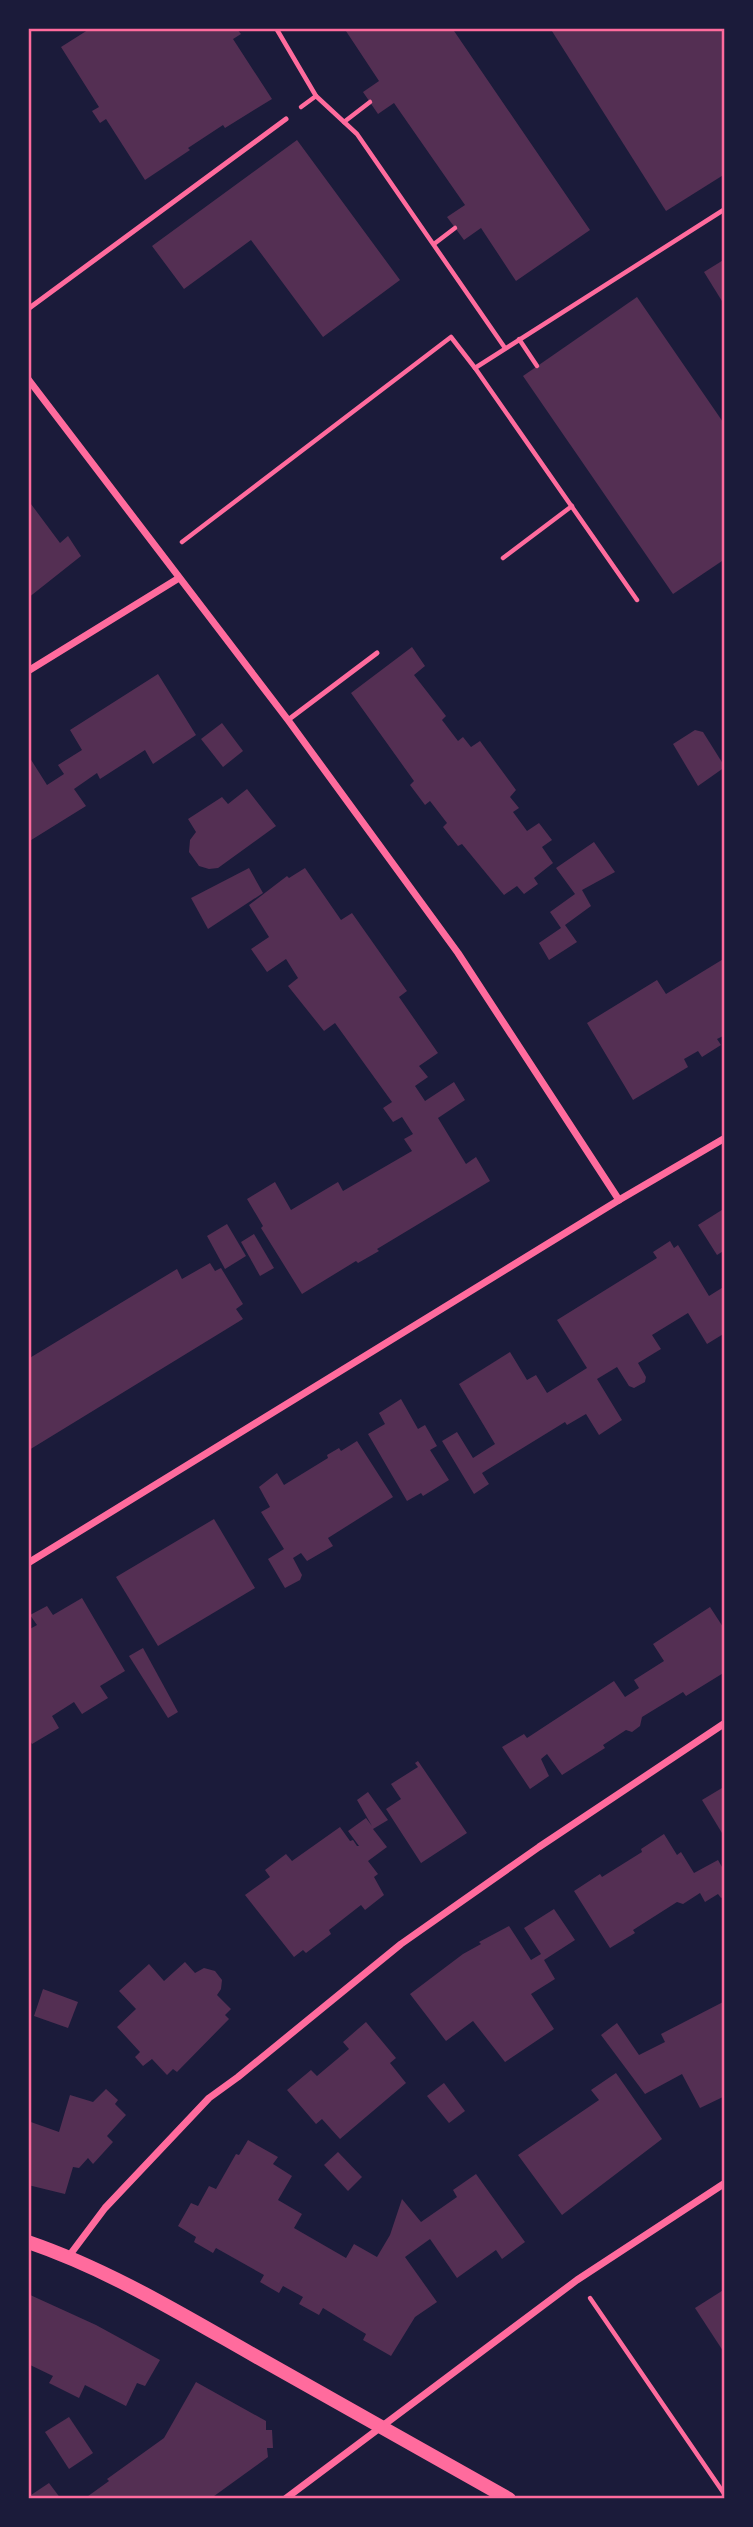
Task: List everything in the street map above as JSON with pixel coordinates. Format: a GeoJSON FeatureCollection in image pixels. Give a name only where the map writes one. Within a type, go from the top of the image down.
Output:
{"type":"FeatureCollection","features":[{"type":"Feature","properties":{"kind":"main road"},"geometry":{"type":"LineString","coordinates":[[28,2242],[69,2256],[122,2281],[509,2499]]}},
{"type":"Feature","properties":{"kind":"street"},"geometry":{"type":"LineString","coordinates":[[28,379],[288,720],[457,953],[619,1200]]}},
{"type":"Feature","properties":{"kind":"street"},"geometry":{"type":"LineString","coordinates":[[28,671],[179,578]]}},
{"type":"Feature","properties":{"kind":"street"},"geometry":{"type":"LineString","coordinates":[[28,1563],[619,1200],[725,1138]]}},
{"type":"Feature","properties":{"kind":"street"},"geometry":{"type":"LineString","coordinates":[[69,2256],[106,2208],[209,2098],[401,1944],[539,1847],[725,1723]]}},
{"type":"Feature","properties":{"kind":"street"},"geometry":{"type":"LineString","coordinates":[[285,2499],[578,2280],[725,2183]]}},
{"type":"Feature","properties":{"kind":"lane"},"geometry":{"type":"LineString","coordinates":[[28,309],[286,118]]}},
{"type":"Feature","properties":{"kind":"lane"},"geometry":{"type":"LineString","coordinates":[[288,720],[377,653]]}},
{"type":"Feature","properties":{"kind":"path"},"geometry":{"type":"LineString","coordinates":[[276,28],[316,96],[357,134],[505,348]]}},
{"type":"Feature","properties":{"kind":"path"},"geometry":{"type":"LineString","coordinates":[[286,118],[316,96]]}},
{"type":"Feature","properties":{"kind":"path"},"geometry":{"type":"LineString","coordinates":[[344,122],[370,102]]}},
{"type":"Feature","properties":{"kind":"path"},"geometry":{"type":"LineString","coordinates":[[475,368],[725,209]]}},
{"type":"Feature","properties":{"kind":"path"},"geometry":{"type":"LineString","coordinates":[[434,244],[455,228]]}},
{"type":"Feature","properties":{"kind":"path"},"geometry":{"type":"LineString","coordinates":[[162,557],[452,337],[637,600]]}},
{"type":"Feature","properties":{"kind":"path"},"geometry":{"type":"LineString","coordinates":[[519,339],[537,366]]}},
{"type":"Feature","properties":{"kind":"path"},"geometry":{"type":"LineString","coordinates":[[503,558],[572,506]]}},
{"type":"Feature","properties":{"kind":"path"},"geometry":{"type":"LineString","coordinates":[[578,2280],[725,2495]]}},
{"type":"Feature","properties":{"kind":"building"},"geometry":{"type":"Polygon","coordinates":[[[91,28],[236,28],[241,34],[233,39],[272,99],[225,128],[223,125],[145,180],[106,119],[100,123],[92,111],[99,107],[61,47],[91,28]]]}},
{"type":"Feature","properties":{"kind":"building"},"geometry":{"type":"Polygon","coordinates":[[[344,28],[452,28],[590,230],[516,281],[481,228],[464,240],[447,217],[465,205],[394,103],[378,114],[363,92],[379,81],[344,28]]]}},
{"type":"Feature","properties":{"kind":"building"},"geometry":{"type":"Polygon","coordinates":[[[550,28],[725,28],[725,174],[666,211],[550,28]]]}},
{"type":"Feature","properties":{"kind":"building"},"geometry":{"type":"Polygon","coordinates":[[[297,140],[400,280],[323,337],[251,240],[184,289],[152,246],[297,140]]]}},
{"type":"Feature","properties":{"kind":"building"},"geometry":{"type":"Polygon","coordinates":[[[725,259],[725,306],[704,272],[725,259]]]}},
{"type":"Feature","properties":{"kind":"building"},"geometry":{"type":"Polygon","coordinates":[[[637,297],[725,425],[725,559],[673,594],[523,376],[637,297]]]}},
{"type":"Feature","properties":{"kind":"building"},"geometry":{"type":"Polygon","coordinates":[[[28,500],[60,543],[68,536],[81,556],[28,598],[28,500]]]}},
{"type":"Feature","properties":{"kind":"building"},"geometry":{"type":"Polygon","coordinates":[[[412,647],[425,666],[414,675],[446,716],[442,720],[458,741],[463,737],[471,747],[480,741],[516,790],[510,797],[519,808],[513,812],[527,831],[539,823],[552,840],[542,847],[553,863],[534,878],[538,884],[524,894],[517,886],[504,895],[462,844],[458,846],[443,827],[447,823],[430,801],[425,805],[410,785],[414,781],[351,693],[412,647]]]}},
{"type":"Feature","properties":{"kind":"building"},"geometry":{"type":"Polygon","coordinates":[[[158,674],[196,735],[153,764],[145,750],[100,779],[97,773],[74,789],[86,806],[28,842],[28,755],[47,785],[64,774],[58,765],[82,750],[70,730],[158,674]]]}},
{"type":"Feature","properties":{"kind":"building"},"geometry":{"type":"Polygon","coordinates":[[[222,723],[243,751],[223,767],[201,739],[222,723]]]}},
{"type":"Feature","properties":{"kind":"building"},"geometry":{"type":"Polygon","coordinates":[[[695,730],[703,732],[725,767],[698,786],[673,744],[695,730]]]}},
{"type":"Feature","properties":{"kind":"building"},"geometry":{"type":"Polygon","coordinates":[[[247,789],[276,826],[218,868],[199,866],[189,852],[190,840],[196,832],[188,819],[222,797],[228,804],[247,789]]]}},
{"type":"Feature","properties":{"kind":"building"},"geometry":{"type":"Polygon","coordinates":[[[594,842],[615,872],[582,890],[591,906],[565,925],[577,942],[549,960],[539,943],[561,928],[550,912],[575,894],[556,868],[594,842]]]}},
{"type":"Feature","properties":{"kind":"building"},"geometry":{"type":"Polygon","coordinates":[[[249,868],[263,893],[208,929],[191,898],[249,868]]]}},
{"type":"Feature","properties":{"kind":"building"},"geometry":{"type":"Polygon","coordinates":[[[305,868],[341,920],[352,913],[407,991],[399,997],[438,1053],[419,1066],[428,1077],[415,1086],[425,1101],[454,1082],[465,1100],[438,1118],[466,1164],[476,1157],[490,1181],[377,1249],[379,1251],[358,1263],[356,1261],[302,1294],[261,1228],[263,1226],[247,1199],[275,1182],[291,1210],[338,1182],[343,1191],[412,1151],[404,1139],[413,1134],[402,1117],[393,1122],[383,1108],[392,1102],[335,1023],[324,1031],[288,986],[298,978],[286,959],[267,972],[251,949],[269,937],[249,905],[287,876],[289,878],[305,868]]]}},
{"type":"Feature","properties":{"kind":"building"},"geometry":{"type":"Polygon","coordinates":[[[725,958],[725,1035],[717,1039],[721,1045],[702,1057],[698,1051],[684,1059],[688,1067],[633,1100],[587,1023],[657,980],[666,994],[725,958]]]}},
{"type":"Feature","properties":{"kind":"building"},"geometry":{"type":"Polygon","coordinates":[[[725,1208],[725,1250],[717,1255],[698,1225],[725,1208]]]}},
{"type":"Feature","properties":{"kind":"building"},"geometry":{"type":"Polygon","coordinates":[[[227,1224],[246,1256],[225,1269],[207,1236],[227,1224]]]}},
{"type":"Feature","properties":{"kind":"building"},"geometry":{"type":"Polygon","coordinates":[[[254,1234],[274,1268],[260,1276],[241,1242],[254,1234]]]}},
{"type":"Feature","properties":{"kind":"building"},"geometry":{"type":"Polygon","coordinates":[[[670,1241],[674,1248],[678,1245],[709,1296],[725,1286],[725,1333],[707,1344],[688,1313],[652,1335],[661,1349],[638,1363],[646,1377],[645,1382],[634,1388],[629,1386],[617,1367],[597,1379],[622,1420],[599,1435],[586,1414],[567,1425],[565,1422],[482,1473],[489,1484],[474,1494],[442,1441],[457,1432],[473,1458],[495,1444],[459,1384],[510,1352],[527,1380],[536,1375],[547,1393],[587,1368],[557,1320],[657,1258],[653,1252],[670,1241]]]}},
{"type":"Feature","properties":{"kind":"building"},"geometry":{"type":"Polygon","coordinates":[[[210,1263],[215,1271],[221,1268],[243,1304],[236,1309],[243,1319],[29,1450],[28,1359],[177,1269],[182,1279],[210,1263]]]}},
{"type":"Feature","properties":{"kind":"building"},"geometry":{"type":"Polygon","coordinates":[[[401,1399],[418,1429],[425,1425],[437,1446],[430,1450],[449,1480],[423,1496],[421,1493],[407,1501],[368,1434],[385,1424],[379,1413],[401,1399]]]}},
{"type":"Feature","properties":{"kind":"building"},"geometry":{"type":"Polygon","coordinates":[[[357,1441],[393,1497],[328,1538],[333,1546],[307,1561],[301,1553],[293,1558],[302,1575],[300,1580],[285,1588],[268,1559],[284,1549],[261,1512],[270,1507],[259,1487],[277,1473],[284,1485],[328,1458],[327,1455],[339,1448],[341,1451],[357,1441]]]}},
{"type":"Feature","properties":{"kind":"building"},"geometry":{"type":"Polygon","coordinates":[[[214,1519],[255,1588],[158,1646],[116,1577],[214,1519]]]}},
{"type":"Feature","properties":{"kind":"building"},"geometry":{"type":"Polygon","coordinates":[[[82,1598],[125,1671],[100,1686],[108,1698],[82,1714],[74,1702],[52,1716],[59,1728],[32,1744],[28,1737],[28,1630],[37,1625],[30,1615],[47,1606],[53,1615],[82,1598]]]}},
{"type":"Feature","properties":{"kind":"building"},"geometry":{"type":"Polygon","coordinates":[[[710,1607],[725,1630],[725,1672],[686,1696],[683,1692],[642,1717],[640,1726],[632,1732],[626,1730],[603,1745],[605,1748],[562,1775],[547,1754],[541,1759],[549,1776],[530,1789],[502,1747],[524,1734],[527,1738],[614,1681],[625,1697],[639,1688],[634,1680],[664,1661],[653,1644],[710,1607]]]}},
{"type":"Feature","properties":{"kind":"building"},"geometry":{"type":"Polygon","coordinates":[[[143,1648],[178,1712],[168,1718],[129,1656],[143,1648]]]}},
{"type":"Feature","properties":{"kind":"building"},"geometry":{"type":"Polygon","coordinates":[[[418,1761],[467,1833],[421,1863],[386,1809],[401,1799],[391,1784],[418,1767],[415,1763],[418,1761]]]}},
{"type":"Feature","properties":{"kind":"building"},"geometry":{"type":"Polygon","coordinates":[[[722,1788],[725,1791],[725,1838],[702,1800],[722,1788]]]}},
{"type":"Feature","properties":{"kind":"building"},"geometry":{"type":"Polygon","coordinates":[[[368,1792],[388,1820],[373,1829],[387,1847],[368,1861],[378,1874],[374,1877],[384,1895],[365,1910],[361,1905],[329,1930],[331,1934],[306,1953],[303,1950],[294,1957],[245,1895],[270,1877],[265,1870],[286,1854],[292,1861],[340,1827],[350,1841],[353,1840],[359,1846],[348,1831],[366,1818],[372,1826],[357,1800],[368,1792]]]}},
{"type":"Feature","properties":{"kind":"building"},"geometry":{"type":"Polygon","coordinates":[[[664,1834],[677,1855],[681,1852],[694,1873],[718,1860],[725,1872],[725,1896],[721,1898],[718,1894],[705,1902],[700,1893],[683,1904],[677,1902],[610,1948],[574,1891],[642,1852],[641,1849],[664,1834]]]}},
{"type":"Feature","properties":{"kind":"building"},"geometry":{"type":"Polygon","coordinates":[[[554,1909],[575,1940],[544,1960],[555,1979],[531,1994],[554,2029],[505,2062],[473,2021],[446,2041],[410,1994],[463,1954],[481,1944],[479,1942],[509,1926],[531,1960],[541,1954],[524,1928],[554,1909]]]}},
{"type":"Feature","properties":{"kind":"building"},"geometry":{"type":"Polygon","coordinates":[[[185,1962],[195,1973],[204,1968],[215,1971],[222,1980],[217,1995],[231,2009],[225,2015],[229,2019],[177,2072],[173,2069],[167,2075],[152,2059],[143,2066],[135,2057],[140,2052],[117,2027],[136,2009],[119,1991],[149,1964],[164,1981],[185,1962]]]}},
{"type":"Feature","properties":{"kind":"building"},"geometry":{"type":"Polygon","coordinates":[[[43,1989],[78,2002],[68,2028],[34,2016],[43,1989]]]}},
{"type":"Feature","properties":{"kind":"building"},"geometry":{"type":"Polygon","coordinates":[[[725,2001],[725,2096],[700,2108],[682,2074],[645,2094],[601,2035],[617,2023],[639,2055],[665,2042],[661,2034],[725,2001]]]}},
{"type":"Feature","properties":{"kind":"building"},"geometry":{"type":"Polygon","coordinates":[[[366,2022],[396,2058],[390,2063],[406,2083],[340,2139],[322,2119],[316,2124],[287,2090],[311,2070],[317,2076],[349,2049],[343,2042],[366,2022]]]}},
{"type":"Feature","properties":{"kind":"building"},"geometry":{"type":"Polygon","coordinates":[[[616,2073],[662,2139],[562,2215],[518,2155],[599,2100],[591,2090],[616,2073]]]}},
{"type":"Feature","properties":{"kind":"building"},"geometry":{"type":"Polygon","coordinates":[[[444,2083],[465,2111],[449,2123],[427,2096],[444,2083]]]}},
{"type":"Feature","properties":{"kind":"building"},"geometry":{"type":"Polygon","coordinates":[[[106,2089],[118,2100],[115,2104],[126,2115],[107,2136],[113,2142],[93,2164],[88,2158],[79,2168],[73,2167],[65,2194],[28,2185],[28,2121],[59,2132],[70,2095],[93,2102],[106,2089]]]}},
{"type":"Feature","properties":{"kind":"building"},"geometry":{"type":"Polygon","coordinates":[[[248,2140],[278,2157],[273,2164],[292,2176],[278,2200],[302,2214],[294,2228],[346,2258],[354,2244],[377,2257],[390,2235],[402,2199],[421,2222],[457,2197],[453,2190],[476,2174],[525,2242],[502,2259],[496,2250],[457,2278],[430,2239],[405,2257],[437,2302],[415,2317],[391,2356],[363,2340],[366,2334],[323,2308],[319,2315],[299,2304],[303,2297],[283,2286],[279,2293],[260,2282],[264,2275],[216,2248],[213,2253],[194,2242],[196,2237],[178,2226],[191,2203],[198,2206],[209,2186],[216,2189],[236,2154],[239,2155],[248,2140]]]}},
{"type":"Feature","properties":{"kind":"building"},"geometry":{"type":"Polygon","coordinates":[[[338,2152],[362,2177],[348,2191],[324,2165],[338,2152]]]}},
{"type":"Feature","properties":{"kind":"building"},"geometry":{"type":"Polygon","coordinates":[[[725,2289],[725,2354],[695,2308],[725,2289]]]}},
{"type":"Feature","properties":{"kind":"building"},"geometry":{"type":"Polygon","coordinates":[[[28,2294],[96,2325],[160,2360],[145,2386],[137,2383],[126,2406],[85,2385],[79,2398],[49,2383],[53,2376],[28,2364],[28,2294]]]}},
{"type":"Feature","properties":{"kind":"building"},"geometry":{"type":"Polygon","coordinates":[[[196,2382],[266,2421],[266,2430],[272,2430],[273,2448],[267,2448],[268,2457],[210,2499],[84,2499],[164,2438],[196,2382]]]}},
{"type":"Feature","properties":{"kind":"building"},"geometry":{"type":"Polygon","coordinates":[[[69,2417],[93,2453],[69,2469],[45,2432],[69,2417]]]}},
{"type":"Feature","properties":{"kind":"building"},"geometry":{"type":"Polygon","coordinates":[[[49,2483],[61,2499],[28,2499],[28,2497],[49,2483]]]}}]}
